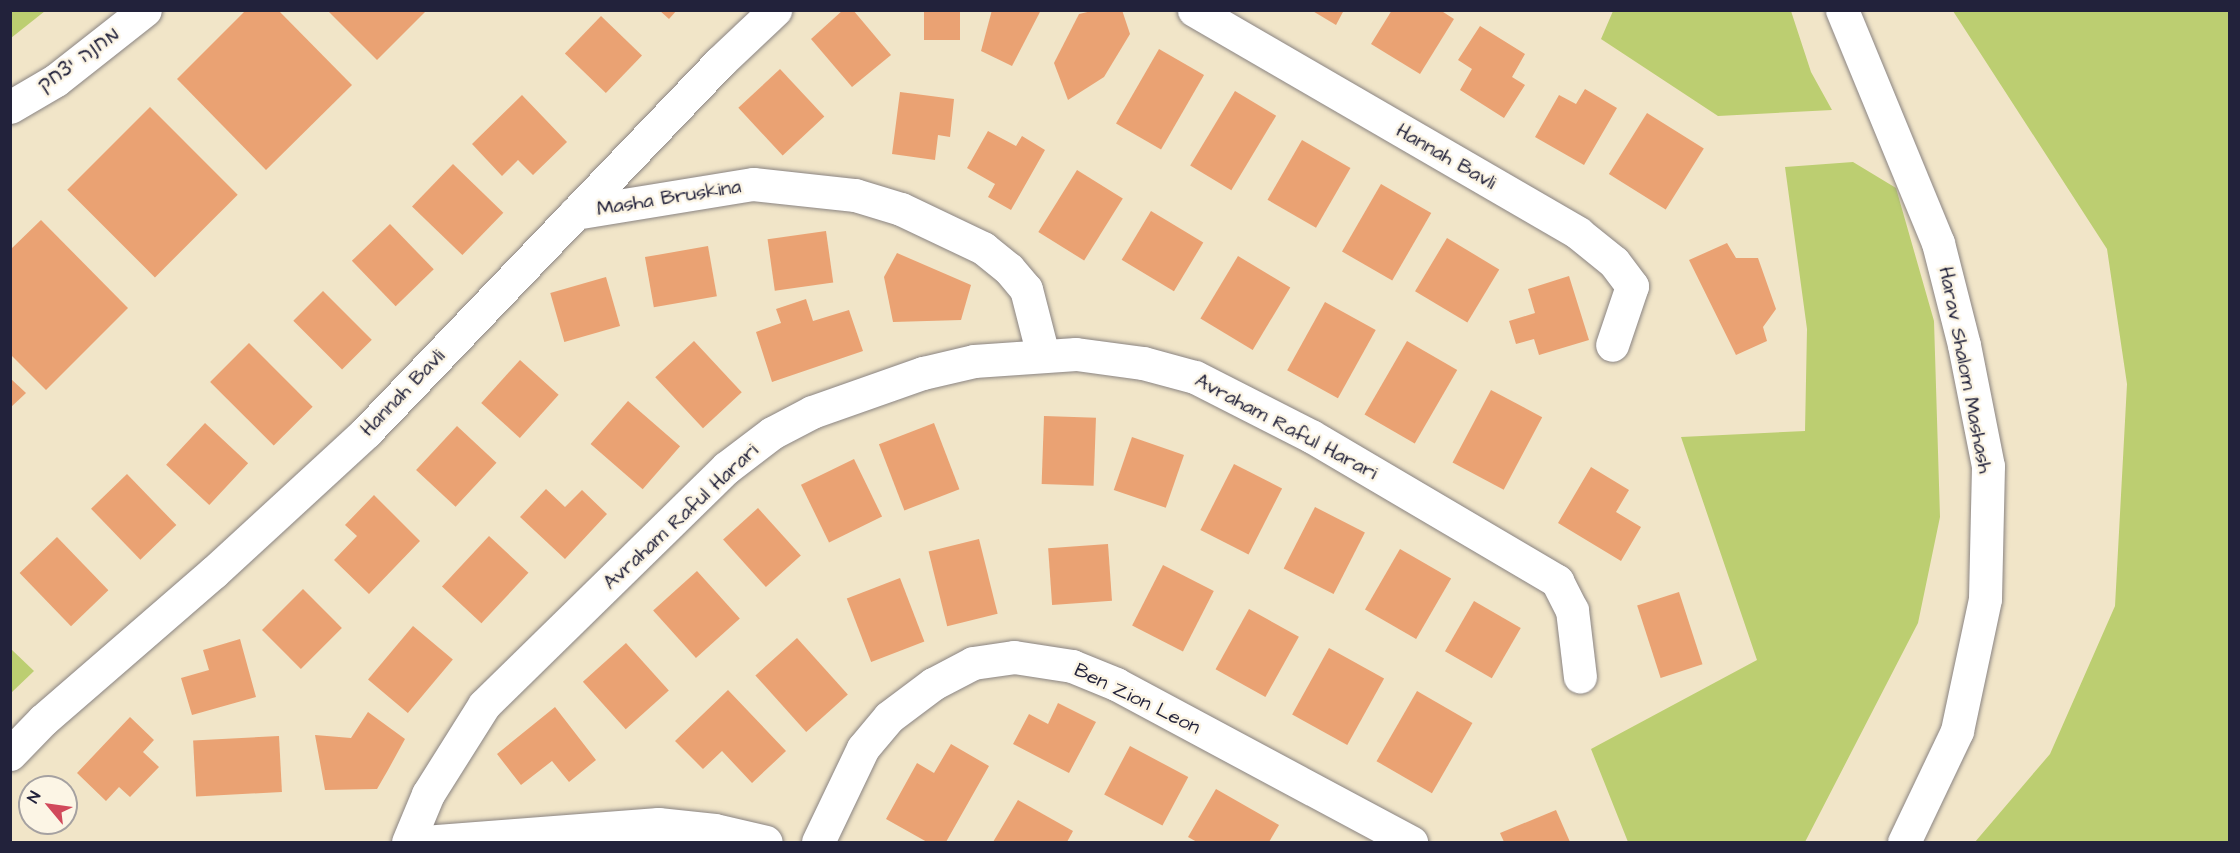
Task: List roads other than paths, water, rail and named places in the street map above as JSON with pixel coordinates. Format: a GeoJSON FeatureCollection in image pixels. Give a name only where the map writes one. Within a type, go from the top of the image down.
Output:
{"type":"FeatureCollection","features":[{"type":"Feature","properties":{"kind":"street","name":"מחנה יצחק"},"geometry":{"type":"LineString","coordinates":[[10,107],[56,80],[145,10]]}},
{"type":"Feature","properties":{"kind":"street","name":"Hannah Bavli"},"geometry":{"type":"LineString","coordinates":[[10,753],[44,720],[205,580],[366,432],[574,213],[775,10]]}},
{"type":"Feature","properties":{"kind":"street","name":"Hannah Bavli"},"geometry":{"type":"LineString","coordinates":[[1194,10],[1578,233],[1614,262],[1632,286],[1612,345]]}},
{"type":"Feature","properties":{"kind":"street","name":"Harav Shalom Mashash"},"geometry":{"type":"LineString","coordinates":[[1842,10],[1938,243],[1988,466],[1985,599],[1957,731],[1904,843]]}},
{"type":"Feature","properties":{"kind":"street","name":"Masha Bruskina"},"geometry":{"type":"LineString","coordinates":[[574,213],[753,184],[855,195],[902,209],[983,248],[1009,268],[1026,289],[1043,355]]}},
{"type":"Feature","properties":{"kind":"street","name":"Avraham Raful Harari"},"geometry":{"type":"LineString","coordinates":[[408,843],[433,786],[484,705],[726,468],[772,433],[812,412],[923,374],[975,362],[1076,354],[1143,363],[1195,377],[1311,436],[1491,540],[1557,581],[1572,610],[1580,677]]}},
{"type":"Feature","properties":{"kind":"street","name":"Ben Zion Leon"},"geometry":{"type":"LineString","coordinates":[[818,843],[863,748],[889,717],[933,684],[973,663],[1014,657],[1072,666],[1116,684],[1411,843]]}},
{"type":"Feature","properties":{"kind":"street"},"geometry":{"type":"LineString","coordinates":[[424,843],[658,824],[715,830],[766,843]]}}]}
